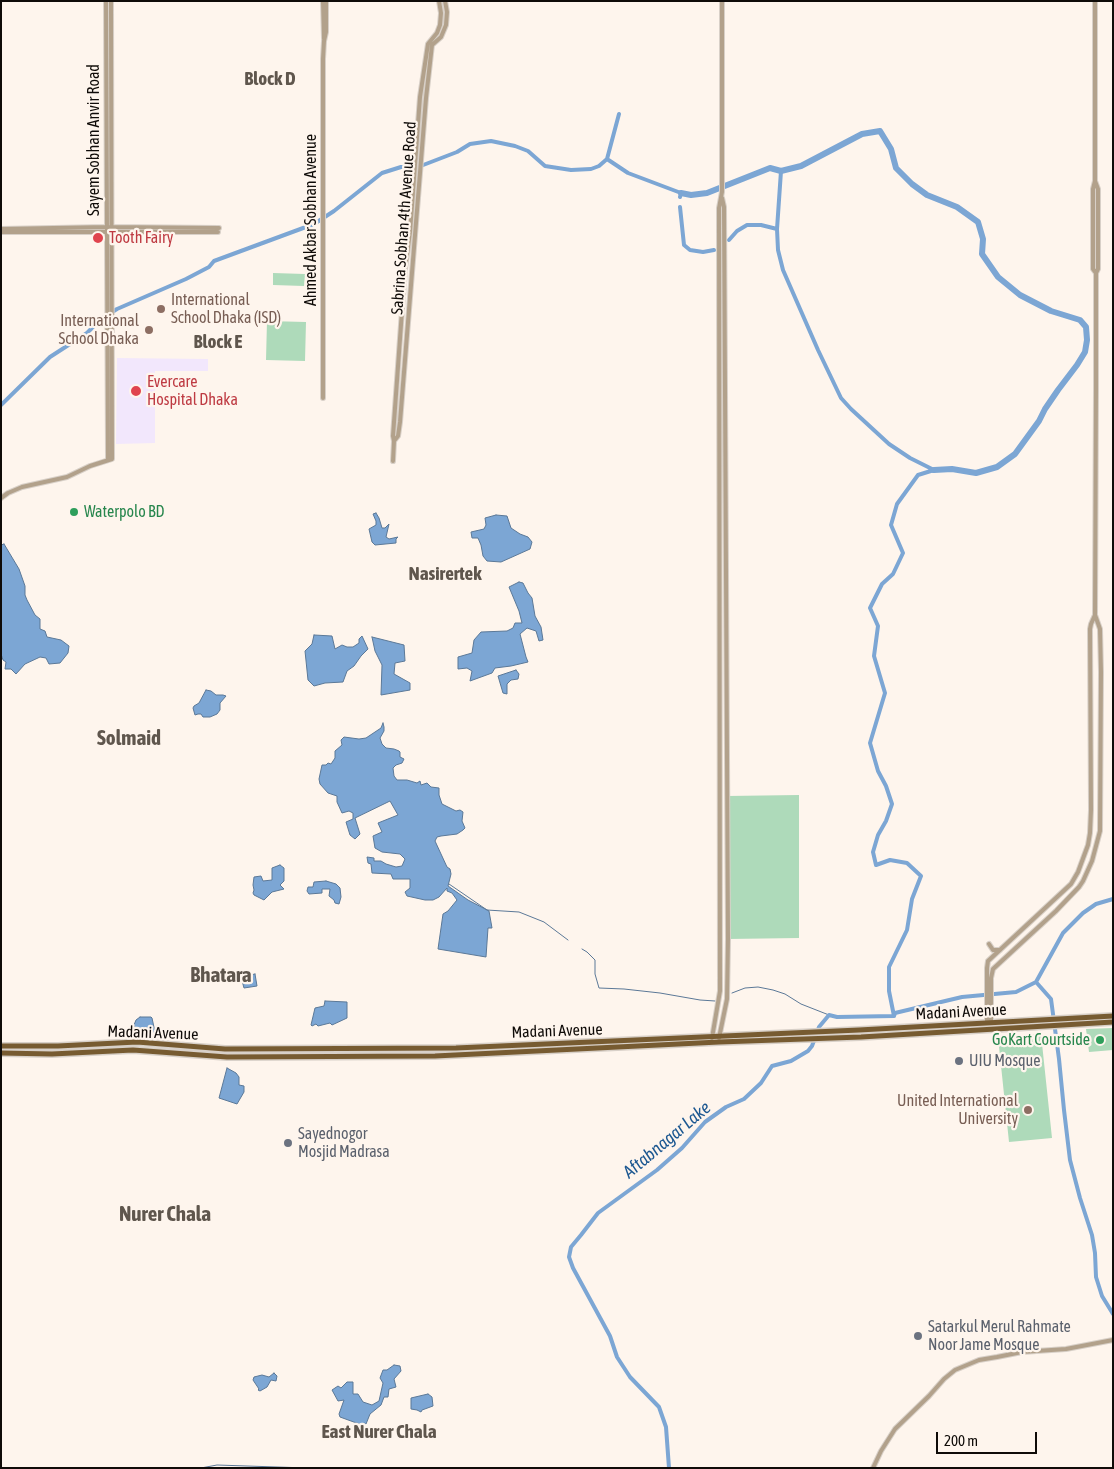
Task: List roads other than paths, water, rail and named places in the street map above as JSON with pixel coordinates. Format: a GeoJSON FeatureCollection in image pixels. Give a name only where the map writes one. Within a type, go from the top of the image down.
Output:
{"type":"FeatureCollection","features":[{"type":"Feature","properties":{"kind":"main road","name":"Madani Avenue"},"geometry":{"type":"LineString","coordinates":[[718,1039],[780,1040],[861,1037],[1032,1026],[1094,1020],[1113,1016]]}},
{"type":"Feature","properties":{"kind":"main road","name":"Madani Avenue"},"geometry":{"type":"LineString","coordinates":[[1,1053],[52,1054],[143,1050],[272,1057],[443,1056],[989,1022],[1094,1020],[1113,1022]]}},
{"type":"Feature","properties":{"kind":"main road"},"geometry":{"type":"LineString","coordinates":[[816,1032],[817,1039]]}},
{"type":"Feature","properties":{"kind":"main road","name":"Madani Avenue"},"geometry":{"type":"LineString","coordinates":[[1,1046],[58,1046],[137,1042],[225,1049],[442,1048],[623,1044]]}},
{"type":"Feature","properties":{"kind":"main road"},"geometry":{"type":"LineString","coordinates":[[272,1057],[274,1048]]}},
{"type":"Feature","properties":{"kind":"main road"},"geometry":{"type":"LineString","coordinates":[[442,1048],[443,1056]]}},
{"type":"Feature","properties":{"kind":"street","name":"Sayem Sobhan Anvir Road"},"geometry":{"type":"LineString","coordinates":[[106,1],[110,229]]}},
{"type":"Feature","properties":{"kind":"street","name":"Sayem Sobhan Anvir Road"},"geometry":{"type":"LineString","coordinates":[[110,459],[106,325],[109,302],[111,1]]}},
{"type":"Feature","properties":{"kind":"street","name":"Ahmed Akbar Sobhan Avenue"},"geometry":{"type":"LineString","coordinates":[[323,398],[323,32],[325,1]]}},
{"type":"Feature","properties":{"kind":"street","name":"Sabrina Sobhan 4th Avenue Road"},"geometry":{"type":"LineString","coordinates":[[418,160],[420,97],[428,44],[437,33],[440,24],[439,1]]}},
{"type":"Feature","properties":{"kind":"street","name":"Sabrina Sobhan 4th Avenue Road"},"geometry":{"type":"LineString","coordinates":[[393,461],[393,436],[407,250],[432,45],[441,37],[446,24],[447,12],[445,1]]}},
{"type":"Feature","properties":{"kind":"street"},"geometry":{"type":"LineString","coordinates":[[718,1039],[727,1000],[728,939],[722,1]]}},
{"type":"Feature","properties":{"kind":"street"},"geometry":{"type":"LineString","coordinates":[[989,978],[994,967],[1056,911],[1083,881],[1095,851],[1101,821],[1100,630],[1096,615],[1096,274],[1098,269],[1098,188],[1095,181],[1095,1]]}},
{"type":"Feature","properties":{"kind":"street","name":"Sabrina Sobhan 4th Avenue Road"},"geometry":{"type":"LineString","coordinates":[[394,440],[398,436],[400,422],[417,170]]}},
{"type":"Feature","properties":{"kind":"street"},"geometry":{"type":"LineString","coordinates":[[712,1040],[720,997],[719,208],[722,198]]}},
{"type":"Feature","properties":{"kind":"street"},"geometry":{"type":"LineString","coordinates":[[1,230],[219,230]]}},
{"type":"Feature","properties":{"kind":"street","name":"Sayem Sobhan Anvir Road"},"geometry":{"type":"LineString","coordinates":[[109,302],[112,323],[110,459]]}},
{"type":"Feature","properties":{"kind":"street"},"geometry":{"type":"LineString","coordinates":[[1,498],[8,493],[22,488],[67,477],[110,459]]}},
{"type":"Feature","properties":{"kind":"street"},"geometry":{"type":"LineString","coordinates":[[989,1022],[988,961],[1074,881],[1082,864],[1090,833],[1092,740],[1090,629],[1096,615]]}},
{"type":"Feature","properties":{"kind":"street"},"geometry":{"type":"LineString","coordinates":[[1074,881],[1083,881]]}},
{"type":"Feature","properties":{"kind":"street"},"geometry":{"type":"LineString","coordinates":[[720,942],[728,939]]}},
{"type":"Feature","properties":{"kind":"street"},"geometry":{"type":"LineString","coordinates":[[989,944],[992,950],[998,951],[1001,949]]}},
{"type":"Feature","properties":{"kind":"street"},"geometry":{"type":"LineString","coordinates":[[873,1468],[881,1451],[896,1429],[955,1370],[979,1360],[1022,1352],[1066,1349],[1113,1340]]}},
{"type":"Feature","properties":{"kind":"water"},"geometry":{"type":"Polygon","coordinates":[[[376,513],[382,528],[389,524],[386,537],[389,539],[398,537],[396,543],[375,545],[372,542],[369,529],[376,525],[373,514],[376,513]]]}},
{"type":"Feature","properties":{"kind":"water"},"geometry":{"type":"Polygon","coordinates":[[[496,515],[507,516],[511,528],[528,537],[532,542],[530,549],[501,562],[487,561],[483,556],[478,538],[472,538],[471,532],[484,529],[486,525],[485,518],[496,515]]]}},
{"type":"Feature","properties":{"kind":"water"},"geometry":{"type":"Polygon","coordinates":[[[4,544],[19,569],[25,586],[27,600],[35,615],[40,619],[40,629],[45,631],[47,637],[61,640],[69,646],[68,653],[60,663],[49,664],[46,658],[40,657],[25,664],[16,674],[11,669],[5,669],[6,662],[1,654],[1,545],[4,544]]]}},
{"type":"Feature","properties":{"kind":"water"},"geometry":{"type":"Polygon","coordinates":[[[519,582],[523,583],[532,598],[535,616],[541,627],[543,640],[539,641],[536,631],[527,628],[520,634],[528,662],[495,668],[492,673],[470,681],[472,671],[467,668],[458,669],[458,657],[472,653],[474,640],[481,632],[507,631],[513,628],[515,623],[522,623],[509,587],[519,582]]]}},
{"type":"Feature","properties":{"kind":"water"},"geometry":{"type":"Polygon","coordinates":[[[314,635],[332,636],[335,649],[342,645],[353,647],[359,643],[359,639],[362,636],[368,649],[354,666],[347,671],[343,682],[314,686],[308,680],[305,651],[312,644],[314,635]]]}},
{"type":"Feature","properties":{"kind":"water"},"geometry":{"type":"Polygon","coordinates":[[[372,637],[404,645],[405,661],[395,663],[394,674],[410,683],[410,690],[381,695],[382,665],[375,651],[372,637]]]}},
{"type":"Feature","properties":{"kind":"water"},"geometry":{"type":"Polygon","coordinates":[[[516,670],[519,674],[518,679],[511,680],[507,684],[507,694],[503,693],[498,676],[516,670]]]}},
{"type":"Feature","properties":{"kind":"water"},"geometry":{"type":"Polygon","coordinates":[[[206,690],[216,695],[226,696],[220,703],[220,710],[217,714],[210,717],[203,717],[201,714],[195,715],[193,708],[199,703],[206,690]]]}},
{"type":"Feature","properties":{"kind":"water"},"geometry":{"type":"Polygon","coordinates":[[[383,723],[384,731],[380,738],[382,744],[386,748],[399,751],[400,757],[404,759],[402,763],[393,768],[394,776],[397,780],[417,783],[420,781],[421,785],[427,783],[431,787],[439,788],[442,804],[456,811],[460,810],[463,812],[462,821],[465,828],[457,834],[437,837],[435,841],[447,867],[450,869],[451,874],[448,886],[468,900],[489,911],[492,928],[488,928],[486,957],[438,949],[443,914],[457,900],[452,893],[447,891],[447,888],[439,897],[433,900],[425,900],[407,896],[405,892],[410,888],[410,879],[393,879],[391,874],[372,873],[371,864],[368,863],[367,857],[396,867],[402,866],[405,859],[400,854],[382,852],[375,848],[373,836],[382,832],[378,823],[398,815],[390,801],[355,818],[360,834],[355,839],[350,835],[346,822],[353,819],[353,813],[349,811],[342,813],[337,802],[337,796],[328,793],[320,784],[319,779],[322,765],[331,764],[335,758],[335,751],[342,745],[341,740],[344,737],[366,738],[381,728],[383,723]]]}},
{"type":"Feature","properties":{"kind":"water"},"geometry":{"type":"Polygon","coordinates":[[[280,865],[284,868],[284,881],[280,885],[284,889],[272,892],[264,900],[254,895],[254,877],[261,876],[263,881],[272,880],[272,868],[280,865]]]}},
{"type":"Feature","properties":{"kind":"water"},"geometry":{"type":"Polygon","coordinates":[[[326,881],[336,884],[340,888],[341,897],[339,904],[335,903],[329,896],[330,889],[322,889],[322,893],[309,894],[307,891],[308,887],[313,887],[314,882],[326,881]]]}},
{"type":"Feature","properties":{"kind":"water"},"geometry":{"type":"Polygon","coordinates":[[[255,974],[257,986],[244,988],[241,977],[255,974]]]}},
{"type":"Feature","properties":{"kind":"water"},"geometry":{"type":"Polygon","coordinates":[[[325,1001],[347,1002],[347,1018],[332,1025],[330,1023],[312,1026],[315,1008],[324,1006],[325,1001]]]}},
{"type":"Feature","properties":{"kind":"water"},"geometry":{"type":"Polygon","coordinates":[[[140,1017],[152,1018],[155,1032],[137,1033],[134,1025],[140,1017]]]}},
{"type":"Feature","properties":{"kind":"water"},"geometry":{"type":"Polygon","coordinates":[[[227,1068],[236,1073],[239,1077],[239,1085],[244,1086],[244,1092],[237,1104],[219,1098],[227,1068]]]}},
{"type":"Feature","properties":{"kind":"water"},"geometry":{"type":"Polygon","coordinates":[[[394,1365],[400,1366],[401,1371],[394,1379],[396,1387],[389,1389],[388,1397],[384,1397],[381,1405],[370,1414],[366,1424],[362,1425],[340,1417],[339,1414],[344,1400],[338,1401],[332,1390],[338,1386],[341,1388],[347,1382],[353,1382],[353,1394],[358,1394],[363,1402],[372,1405],[379,1401],[383,1383],[380,1378],[383,1370],[387,1370],[394,1365]]]}},
{"type":"Feature","properties":{"kind":"water"},"geometry":{"type":"Polygon","coordinates":[[[274,1373],[277,1376],[276,1381],[271,1380],[267,1387],[260,1391],[258,1390],[253,1380],[254,1377],[262,1375],[269,1377],[274,1373]]]}},
{"type":"Feature","properties":{"kind":"water"},"geometry":{"type":"Polygon","coordinates":[[[428,1394],[432,1397],[433,1406],[421,1412],[411,1409],[411,1398],[428,1394]]]}},
{"type":"Feature","properties":{"kind":"waterway"},"geometry":{"type":"LineString","coordinates":[[607,159],[619,114]]}},
{"type":"Feature","properties":{"kind":"waterway"},"geometry":{"type":"LineString","coordinates":[[681,193],[691,195],[707,193],[770,168],[781,171],[801,166],[862,134],[880,131],[891,149],[896,168],[912,184],[927,195],[957,207],[978,222],[983,239],[982,254],[998,277],[1020,295],[1051,311],[1080,320],[1086,327],[1087,340],[1085,352],[1015,454],[997,467],[976,473],[952,469],[934,470]]}},
{"type":"Feature","properties":{"kind":"waterway"},"geometry":{"type":"LineString","coordinates":[[1,405],[50,357],[87,333],[101,319],[117,309],[186,279],[209,267],[214,261],[314,224],[334,211],[382,173],[401,167],[418,167],[457,152],[470,144],[491,141],[515,146],[528,151],[545,166],[571,170],[591,169],[599,166],[607,159],[628,173],[681,193],[680,197]]}},
{"type":"Feature","properties":{"kind":"waterway"},"geometry":{"type":"LineString","coordinates":[[777,229],[781,171]]}},
{"type":"Feature","properties":{"kind":"waterway"},"geometry":{"type":"LineString","coordinates":[[680,207],[684,245],[690,250],[703,252],[714,250]]}},
{"type":"Feature","properties":{"kind":"waterway"},"geometry":{"type":"LineString","coordinates":[[729,240],[737,231],[747,225],[761,225],[777,229],[778,250],[783,270],[841,398],[889,444],[910,458],[934,470],[918,475],[897,504],[891,525],[903,553],[893,574],[882,584],[870,608],[878,626],[874,656],[885,693],[870,743],[878,771],[886,786],[892,804],[886,821],[878,835],[873,852],[876,865],[890,860],[907,863],[921,876],[912,899],[907,930],[889,967],[889,991],[894,1016]]}},
{"type":"Feature","properties":{"kind":"waterway"},"geometry":{"type":"LineString","coordinates":[[449,884],[487,910],[519,912],[544,922],[568,940]]}},
{"type":"Feature","properties":{"kind":"waterway","name":"Aftabnagar Lake"},"geometry":{"type":"LineString","coordinates":[[669,1468],[666,1427],[659,1407],[630,1377],[617,1357],[610,1336],[573,1268],[569,1257],[571,1247],[598,1213],[657,1170],[682,1148],[705,1122],[726,1107],[744,1099],[761,1083],[772,1066],[791,1061],[808,1051],[812,1046],[819,1027],[829,1015],[837,1017],[894,1016],[895,1013],[962,997],[1016,992],[1036,982],[1063,933],[1083,913],[1096,904],[1113,899]]}},
{"type":"Feature","properties":{"kind":"waterway"},"geometry":{"type":"LineString","coordinates":[[582,949],[595,960],[595,974],[599,988],[660,993],[715,1001]]}},
{"type":"Feature","properties":{"kind":"waterway"},"geometry":{"type":"LineString","coordinates":[[1036,982],[1051,999],[1070,1160],[1092,1235],[1096,1277],[1102,1296],[1113,1314]]}},
{"type":"Feature","properties":{"kind":"waterway"},"geometry":{"type":"LineString","coordinates":[[732,993],[745,988],[758,987],[773,990],[829,1015]]}},
{"type":"Feature","properties":{"kind":"waterway"},"geometry":{"type":"LineString","coordinates":[[201,1468],[217,1465],[307,1468]]}},
{"type":"Feature","properties":{"kind":"place","name":"Tooth Fairy"},"geometry":{"type":"Point","coordinates":[98,238]}},
{"type":"Feature","properties":{"kind":"place","name":"International School Dhaka (ISD)"},"geometry":{"type":"Point","coordinates":[161,309]}},
{"type":"Feature","properties":{"kind":"place","name":"International School Dhaka"},"geometry":{"type":"Point","coordinates":[149,330]}},
{"type":"Feature","properties":{"kind":"place","name":"Evercare Hospital Dhaka"},"geometry":{"type":"Point","coordinates":[136,391]}},
{"type":"Feature","properties":{"kind":"place","name":"Waterpolo BD"},"geometry":{"type":"Point","coordinates":[74,512]}},
{"type":"Feature","properties":{"kind":"place","name":"GoKart Courtside"},"geometry":{"type":"Point","coordinates":[1100,1040]}},
{"type":"Feature","properties":{"kind":"place","name":"UIU Mosque"},"geometry":{"type":"Point","coordinates":[959,1061]}},
{"type":"Feature","properties":{"kind":"place","name":"United International University"},"geometry":{"type":"Point","coordinates":[1028,1110]}},
{"type":"Feature","properties":{"kind":"place","name":"Sayednogor Mosjid Madrasa"},"geometry":{"type":"Point","coordinates":[288,1143]}},
{"type":"Feature","properties":{"kind":"place","name":"Satarkul Merul Rahmate Noor Jame Mosque"},"geometry":{"type":"Point","coordinates":[918,1336]}},
{"type":"Feature","properties":{"kind":"district","name":"Block D"},"geometry":{"type":"Point","coordinates":[270,79]}},
{"type":"Feature","properties":{"kind":"district","name":"Block E"},"geometry":{"type":"Point","coordinates":[218,342]}},
{"type":"Feature","properties":{"kind":"district","name":"Nasirertek"},"geometry":{"type":"Point","coordinates":[445,574]}},
{"type":"Feature","properties":{"kind":"district","name":"Solmaid"},"geometry":{"type":"Point","coordinates":[129,738]}},
{"type":"Feature","properties":{"kind":"district","name":"Bhatara"},"geometry":{"type":"Point","coordinates":[221,975]}},
{"type":"Feature","properties":{"kind":"district","name":"Nurer Chala"},"geometry":{"type":"Point","coordinates":[165,1214]}},
{"type":"Feature","properties":{"kind":"district","name":"East Nurer Chala"},"geometry":{"type":"Point","coordinates":[379,1432]}}]}
